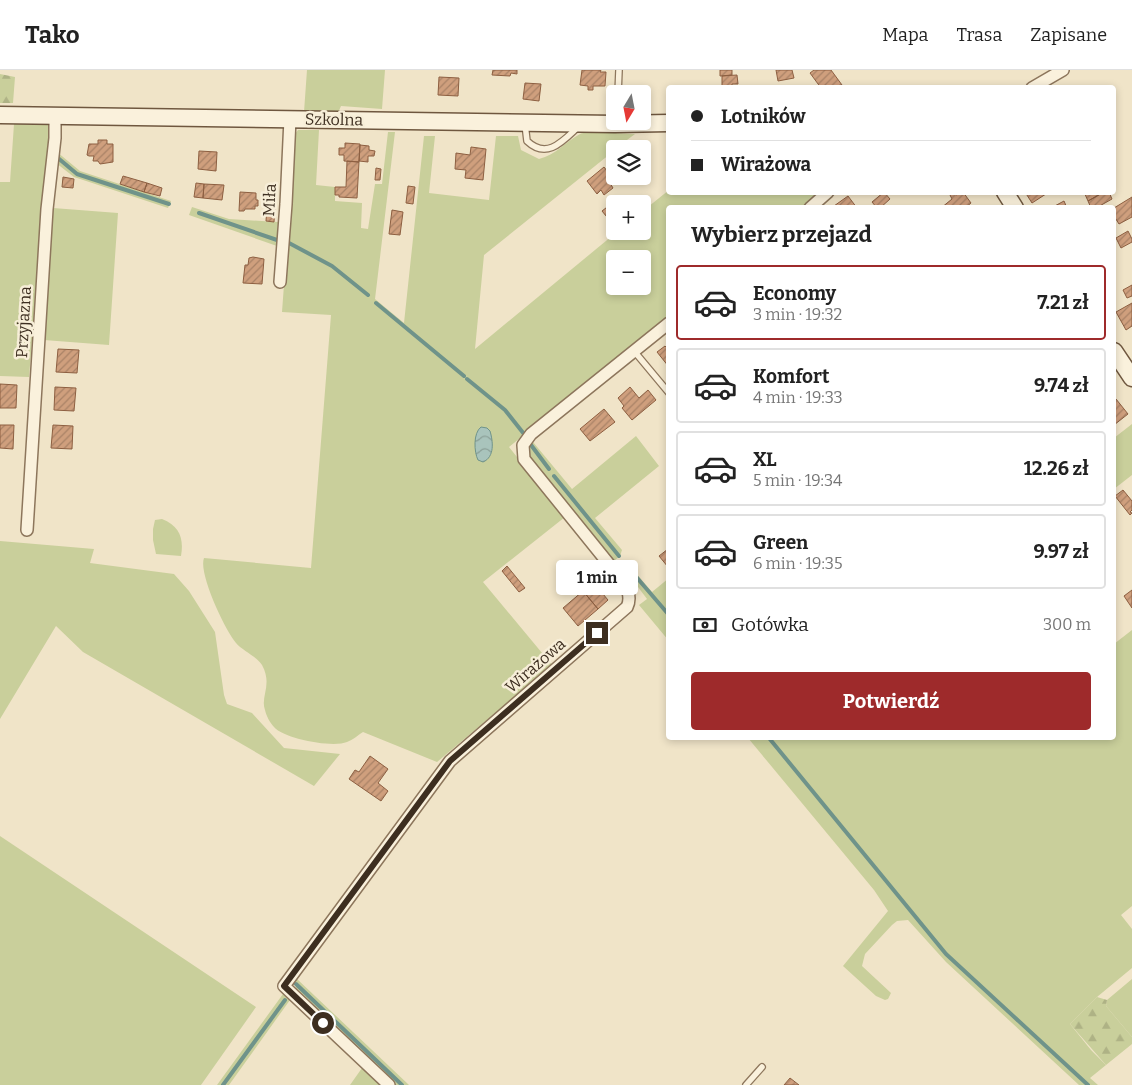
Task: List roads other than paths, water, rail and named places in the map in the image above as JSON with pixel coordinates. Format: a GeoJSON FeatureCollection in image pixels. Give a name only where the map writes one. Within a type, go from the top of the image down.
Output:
{"type":"FeatureCollection","features":[{"type":"Feature","properties":{"kind":"street"},"geometry":{"type":"LineString","coordinates":[[1037,85],[1064,70]]}},
{"type":"Feature","properties":{"kind":"street","name":"Szkolna"},"geometry":{"type":"LineString","coordinates":[[0,115],[606,122]]}},
{"type":"Feature","properties":{"kind":"street","name":"Przyjazna"},"geometry":{"type":"LineString","coordinates":[[27,530],[47,209],[55,138],[55,116]]}},
{"type":"Feature","properties":{"kind":"street","name":"Miła"},"geometry":{"type":"LineString","coordinates":[[280,282],[290,118]]}},
{"type":"Feature","properties":{"kind":"street","name":"Szkolna"},"geometry":{"type":"LineString","coordinates":[[651,123],[666,123]]}},
{"type":"Feature","properties":{"kind":"street"},"geometry":{"type":"LineString","coordinates":[[813,205],[825,195]]}},
{"type":"Feature","properties":{"kind":"street","name":"Wirażowa"},"geometry":{"type":"LineString","coordinates":[[389,1085],[284,986],[450,761],[627,607],[630,598],[625,584],[524,459],[522,452],[523,444],[532,434],[666,325]]}},
{"type":"Feature","properties":{"kind":"street"},"geometry":{"type":"LineString","coordinates":[[1116,354],[1132,378]]}},
{"type":"Feature","properties":{"kind":"lane"},"geometry":{"type":"LineString","coordinates":[[618,85],[619,70]]}},
{"type":"Feature","properties":{"kind":"lane"},"geometry":{"type":"LineString","coordinates":[[525,122],[527,141],[532,146],[541,149],[551,149],[557,146],[581,123]]}},
{"type":"Feature","properties":{"kind":"lane"},"geometry":{"type":"LineString","coordinates":[[634,351],[666,389]]}},
{"type":"Feature","properties":{"kind":"lane"},"geometry":{"type":"LineString","coordinates":[[746,1085],[762,1067]]}},
{"type":"Feature","properties":{"kind":"water"},"geometry":{"type":"Polygon","coordinates":[[[481,427],[487,428],[490,431],[492,439],[490,456],[483,462],[478,460],[475,448],[475,438],[481,427]]]}},
{"type":"Feature","properties":{"kind":"waterway"},"geometry":{"type":"LineString","coordinates":[[58,158],[77,174],[169,204]]}},
{"type":"Feature","properties":{"kind":"waterway"},"geometry":{"type":"LineString","coordinates":[[199,213],[277,240]]}},
{"type":"Feature","properties":{"kind":"waterway"},"geometry":{"type":"LineString","coordinates":[[289,243],[332,266],[368,295]]}},
{"type":"Feature","properties":{"kind":"waterway"},"geometry":{"type":"LineString","coordinates":[[376,303],[464,376]]}},
{"type":"Feature","properties":{"kind":"waterway"},"geometry":{"type":"LineString","coordinates":[[467,379],[505,410],[524,434]]}},
{"type":"Feature","properties":{"kind":"waterway"},"geometry":{"type":"LineString","coordinates":[[531,445],[549,469]]}},
{"type":"Feature","properties":{"kind":"waterway"},"geometry":{"type":"LineString","coordinates":[[554,476],[619,556]]}},
{"type":"Feature","properties":{"kind":"waterway"},"geometry":{"type":"LineString","coordinates":[[632,572],[666,612]]}},
{"type":"Feature","properties":{"kind":"waterway"},"geometry":{"type":"LineString","coordinates":[[771,740],[946,954],[1088,1085]]}},
{"type":"Feature","properties":{"kind":"waterway"},"geometry":{"type":"LineString","coordinates":[[296,984],[402,1085]]}},
{"type":"Feature","properties":{"kind":"waterway"},"geometry":{"type":"LineString","coordinates":[[223,1085],[285,1000]]}}]}
